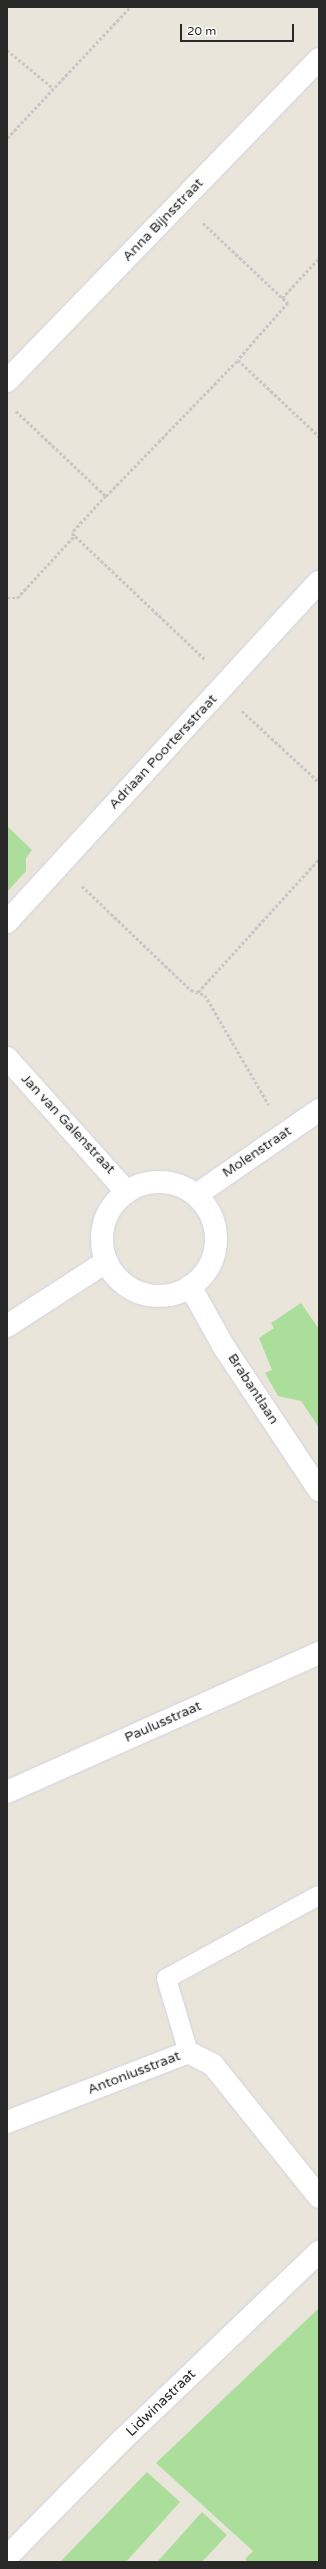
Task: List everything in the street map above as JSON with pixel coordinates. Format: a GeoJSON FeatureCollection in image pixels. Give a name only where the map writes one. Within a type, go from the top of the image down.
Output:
{"type":"FeatureCollection","features":[{"type":"Feature","properties":{"kind":"street","name":"Anna Bijnsstraat"},"geometry":{"type":"LineString","coordinates":[[7,381],[319,59]]}},
{"type":"Feature","properties":{"kind":"street","name":"Adriaan Poortersstraat"},"geometry":{"type":"LineString","coordinates":[[7,922],[319,582]]}},
{"type":"Feature","properties":{"kind":"street","name":"Jan van Galenstraat"},"geometry":{"type":"LineString","coordinates":[[7,1058],[127,1192]]}},
{"type":"Feature","properties":{"kind":"street","name":"Molenstraat"},"geometry":{"type":"LineString","coordinates":[[196,1195],[319,1110]]}},
{"type":"Feature","properties":{"kind":"street"},"geometry":{"type":"LineString","coordinates":[[153,1182],[164,1183],[196,1195],[211,1214],[216,1233],[215,1252],[207,1270],[190,1286],[162,1296],[145,1294],[129,1287],[107,1261],[103,1244],[104,1226],[111,1209],[127,1192],[153,1182]]}},
{"type":"Feature","properties":{"kind":"street"},"geometry":{"type":"LineString","coordinates":[[7,1326],[107,1261]]}},
{"type":"Feature","properties":{"kind":"street","name":"Brabantlaan"},"geometry":{"type":"LineString","coordinates":[[190,1286],[224,1347],[319,1490]]}},
{"type":"Feature","properties":{"kind":"street","name":"Paulusstraat"},"geometry":{"type":"LineString","coordinates":[[7,1792],[319,1653]]}},
{"type":"Feature","properties":{"kind":"street","name":"Antoniusstraat"},"geometry":{"type":"LineString","coordinates":[[7,2122],[188,2052],[213,2064],[319,2197]]}},
{"type":"Feature","properties":{"kind":"street","name":"Lidwinastraat"},"geometry":{"type":"LineString","coordinates":[[7,2557],[126,2436],[319,2252]]}},
{"type":"Feature","properties":{"kind":"lane"},"geometry":{"type":"LineString","coordinates":[[188,2052],[166,1978],[318,1895]]}},
{"type":"Feature","properties":{"kind":"path"},"geometry":{"type":"LineString","coordinates":[[7,138],[130,7]]}},
{"type":"Feature","properties":{"kind":"path"},"geometry":{"type":"LineString","coordinates":[[7,50],[53,88]]}},
{"type":"Feature","properties":{"kind":"path"},"geometry":{"type":"LineString","coordinates":[[180,202],[288,303],[238,360],[72,533],[319,782]]}},
{"type":"Feature","properties":{"kind":"path"},"geometry":{"type":"LineString","coordinates":[[282,298],[319,258]]}},
{"type":"Feature","properties":{"kind":"path"},"geometry":{"type":"LineString","coordinates":[[238,360],[319,436]]}},
{"type":"Feature","properties":{"kind":"path"},"geometry":{"type":"LineString","coordinates":[[12,407],[106,496]]}},
{"type":"Feature","properties":{"kind":"path"},"geometry":{"type":"LineString","coordinates":[[7,598],[17,598],[75,535]]}},
{"type":"Feature","properties":{"kind":"path"},"geometry":{"type":"LineString","coordinates":[[198,992],[319,859]]}},
{"type":"Feature","properties":{"kind":"path"},"geometry":{"type":"LineString","coordinates":[[60,864],[125,929],[191,990],[205,995],[268,1106],[272,1104],[288,1130]]}},
{"type":"Feature","properties":{"kind":"green space"},"geometry":{"type":"Polygon","coordinates":[[[7,826],[32,850],[26,858],[26,871],[7,892],[7,826]]]}},
{"type":"Feature","properties":{"kind":"green space"},"geometry":{"type":"Polygon","coordinates":[[[301,1303],[319,1329],[318,1426],[301,1401],[278,1396],[265,1373],[272,1370],[259,1338],[274,1328],[271,1323],[301,1303]]]}},
{"type":"Feature","properties":{"kind":"green space"},"geometry":{"type":"Polygon","coordinates":[[[319,2308],[319,2562],[248,2562],[245,2559],[253,2551],[156,2463],[319,2308]]]}},
{"type":"Feature","properties":{"kind":"green space"},"geometry":{"type":"Polygon","coordinates":[[[147,2472],[180,2502],[126,2562],[60,2562],[147,2472]]]}},
{"type":"Feature","properties":{"kind":"green space"},"geometry":{"type":"Polygon","coordinates":[[[202,2512],[227,2535],[202,2562],[157,2562],[202,2512]]]}}]}
